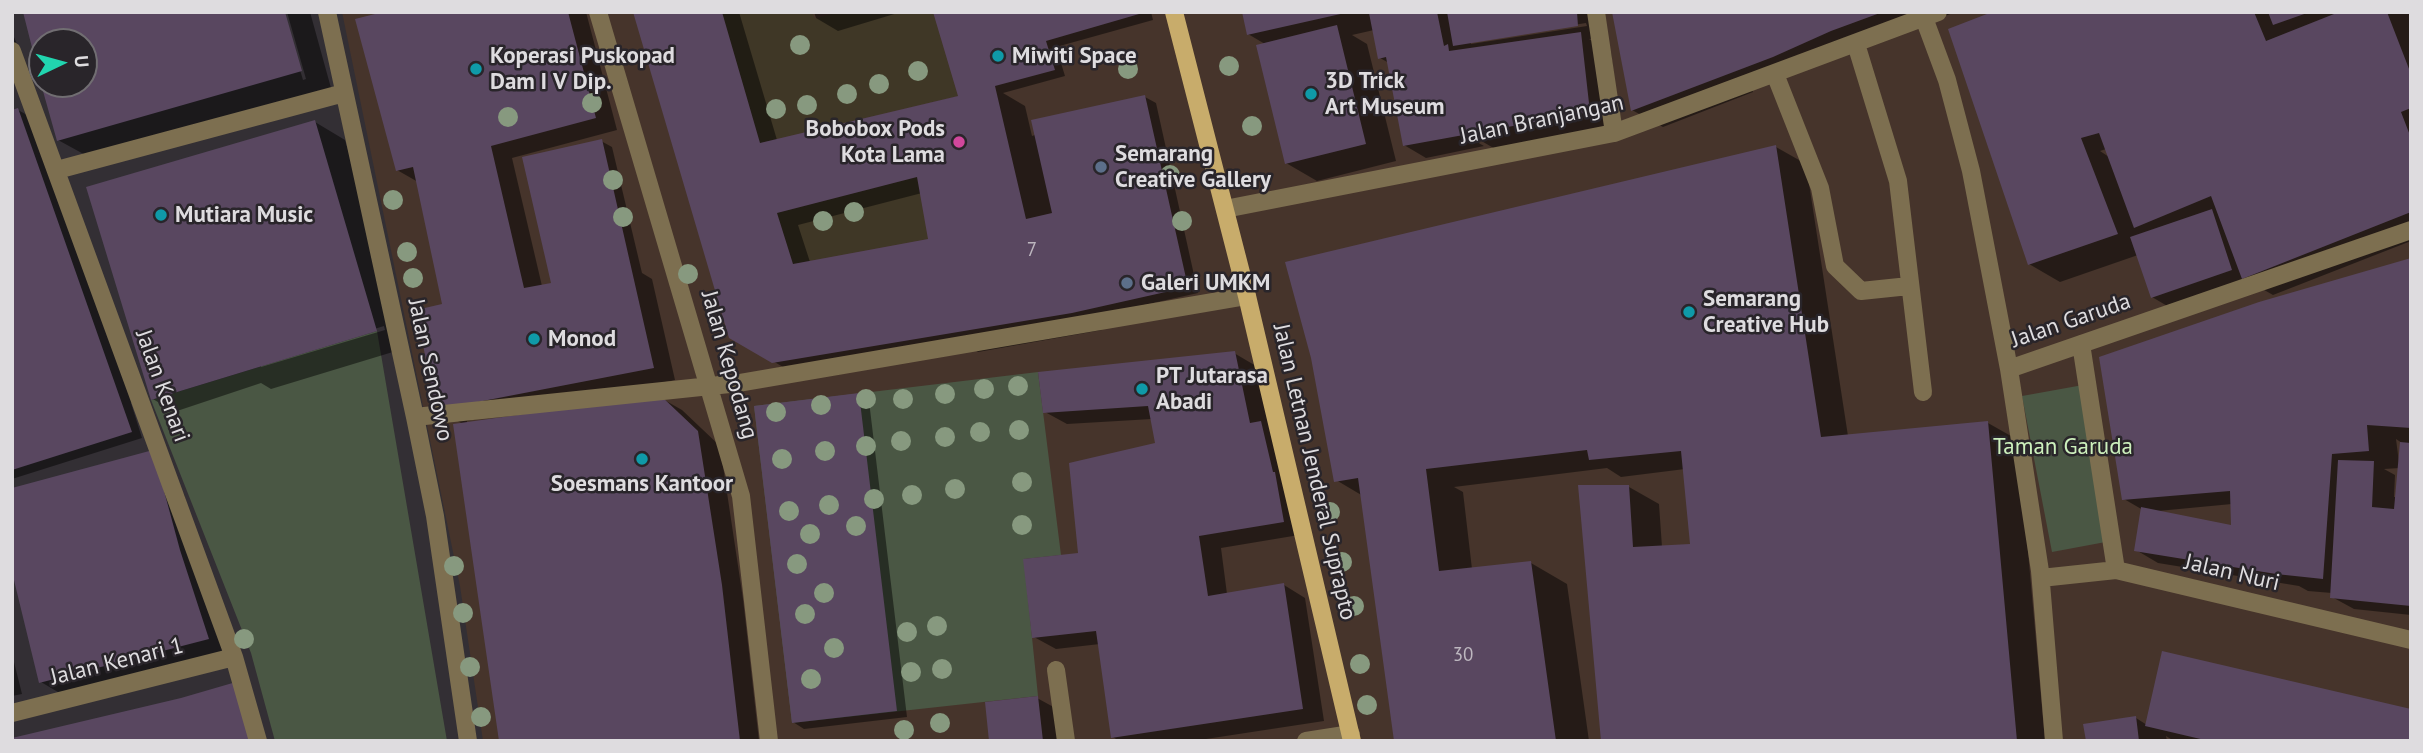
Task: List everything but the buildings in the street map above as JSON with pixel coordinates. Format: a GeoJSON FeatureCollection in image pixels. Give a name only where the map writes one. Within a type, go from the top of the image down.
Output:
{"type":"FeatureCollection","features":[{"type":"Feature","properties":{"kind":"main road","name":"Jalan Letnan Jenderal Suprapto"},"geometry":{"type":"LineString","coordinates":[[1174,12],[1247,296],[1352,738]]}},
{"type":"Feature","properties":{"kind":"street","name":"Jalan Sendowo"},"geometry":{"type":"LineString","coordinates":[[327,12],[435,516],[468,741]]}},
{"type":"Feature","properties":{"kind":"street","name":"Jalan Kepodang"},"geometry":{"type":"LineString","coordinates":[[598,12],[741,496],[769,741]]}},
{"type":"Feature","properties":{"kind":"street"},"geometry":{"type":"LineString","coordinates":[[1596,12],[1614,133]]}},
{"type":"Feature","properties":{"kind":"street","name":"Jalan Branjangan"},"geometry":{"type":"LineString","coordinates":[[1225,209],[1614,133],[1931,15]]}},
{"type":"Feature","properties":{"kind":"street","name":"Jalan Garuda"},"geometry":{"type":"LineString","coordinates":[[1931,15],[1971,171],[2009,369],[2411,230]]}},
{"type":"Feature","properties":{"kind":"street"},"geometry":{"type":"LineString","coordinates":[[1856,44],[1898,181],[1923,392]]}},
{"type":"Feature","properties":{"kind":"street","name":"Jalan Kenari"},"geometry":{"type":"LineString","coordinates":[[12,51],[234,657],[258,741]]}},
{"type":"Feature","properties":{"kind":"street"},"geometry":{"type":"LineString","coordinates":[[1775,74],[1820,188],[1835,267],[1861,291],[1909,286]]}},
{"type":"Feature","properties":{"kind":"street"},"geometry":{"type":"LineString","coordinates":[[57,170],[344,93]]}},
{"type":"Feature","properties":{"kind":"street"},"geometry":{"type":"LineString","coordinates":[[415,417],[710,386],[1247,296]]}},
{"type":"Feature","properties":{"kind":"street"},"geometry":{"type":"LineString","coordinates":[[2081,344],[2116,570]]}},
{"type":"Feature","properties":{"kind":"street"},"geometry":{"type":"LineString","coordinates":[[2009,369],[2041,578],[2054,741]]}},
{"type":"Feature","properties":{"kind":"street","name":"Jalan Nuri"},"geometry":{"type":"LineString","coordinates":[[2041,578],[2116,570],[2411,640]]}},
{"type":"Feature","properties":{"kind":"street","name":"Jalan Kenari 1"},"geometry":{"type":"LineString","coordinates":[[12,713],[234,657]]}},
{"type":"Feature","properties":{"kind":"street"},"geometry":{"type":"LineString","coordinates":[[1056,670],[1066,741]]}},
{"type":"Feature","properties":{"kind":"street"},"geometry":{"type":"LineString","coordinates":[[1306,741],[1352,738]]}},
{"type":"Feature","properties":{"kind":"shaded area"},"geometry":{"type":"Polygon","coordinates":[[[342,12],[2411,12],[2411,741],[483,741],[460,586],[342,12]]]}},
{"type":"Feature","properties":{"kind":"shaded area"},"geometry":{"type":"Polygon","coordinates":[[[722,12],[812,12],[815,19],[838,12],[933,12],[958,96],[760,143],[722,12]]]}},
{"type":"Feature","properties":{"kind":"shaded area"},"geometry":{"type":"Polygon","coordinates":[[[917,177],[928,239],[793,264],[777,213],[917,177]]]}},
{"type":"Feature","properties":{"kind":"green space"},"geometry":{"type":"Polygon","coordinates":[[[377,331],[447,741],[275,741],[251,653],[151,400],[377,331]]]}},
{"type":"Feature","properties":{"kind":"green space"},"geometry":{"type":"Polygon","coordinates":[[[1038,372],[1061,555],[1024,559],[1038,696],[792,723],[754,406],[1038,372]]]}},
{"type":"Feature","properties":{"kind":"green space","name":"Taman Garuda"},"geometry":{"type":"Polygon","coordinates":[[[2083,385],[2111,541],[2052,552],[2022,396],[2083,385]]]}},
{"type":"Feature","properties":{"kind":"place","name":"Miwiti Space"},"geometry":{"type":"Point","coordinates":[998,56]}},
{"type":"Feature","properties":{"kind":"place","name":"Koperasi Puskopad Dam I V Dip."},"geometry":{"type":"Point","coordinates":[476,69]}},
{"type":"Feature","properties":{"kind":"place","name":"3D Trick Art Museum"},"geometry":{"type":"Point","coordinates":[1311,94]}},
{"type":"Feature","properties":{"kind":"place","name":"Bobobox Pods Kota Lama"},"geometry":{"type":"Point","coordinates":[959,142]}},
{"type":"Feature","properties":{"kind":"place","name":"Semarang Creative Gallery"},"geometry":{"type":"Point","coordinates":[1101,167]}},
{"type":"Feature","properties":{"kind":"place","name":"Mutiara Music"},"geometry":{"type":"Point","coordinates":[161,215]}},
{"type":"Feature","properties":{"kind":"place","name":"Galeri UMKM"},"geometry":{"type":"Point","coordinates":[1127,283]}},
{"type":"Feature","properties":{"kind":"place","name":"Semarang Creative Hub"},"geometry":{"type":"Point","coordinates":[1689,312]}},
{"type":"Feature","properties":{"kind":"place","name":"Monod"},"geometry":{"type":"Point","coordinates":[534,339]}},
{"type":"Feature","properties":{"kind":"place","name":"PT Jutarasa Abadi"},"geometry":{"type":"Point","coordinates":[1142,389]}},
{"type":"Feature","properties":{"kind":"place","name":"Soesmans Kantoor"},"geometry":{"type":"Point","coordinates":[642,459]}}]}
